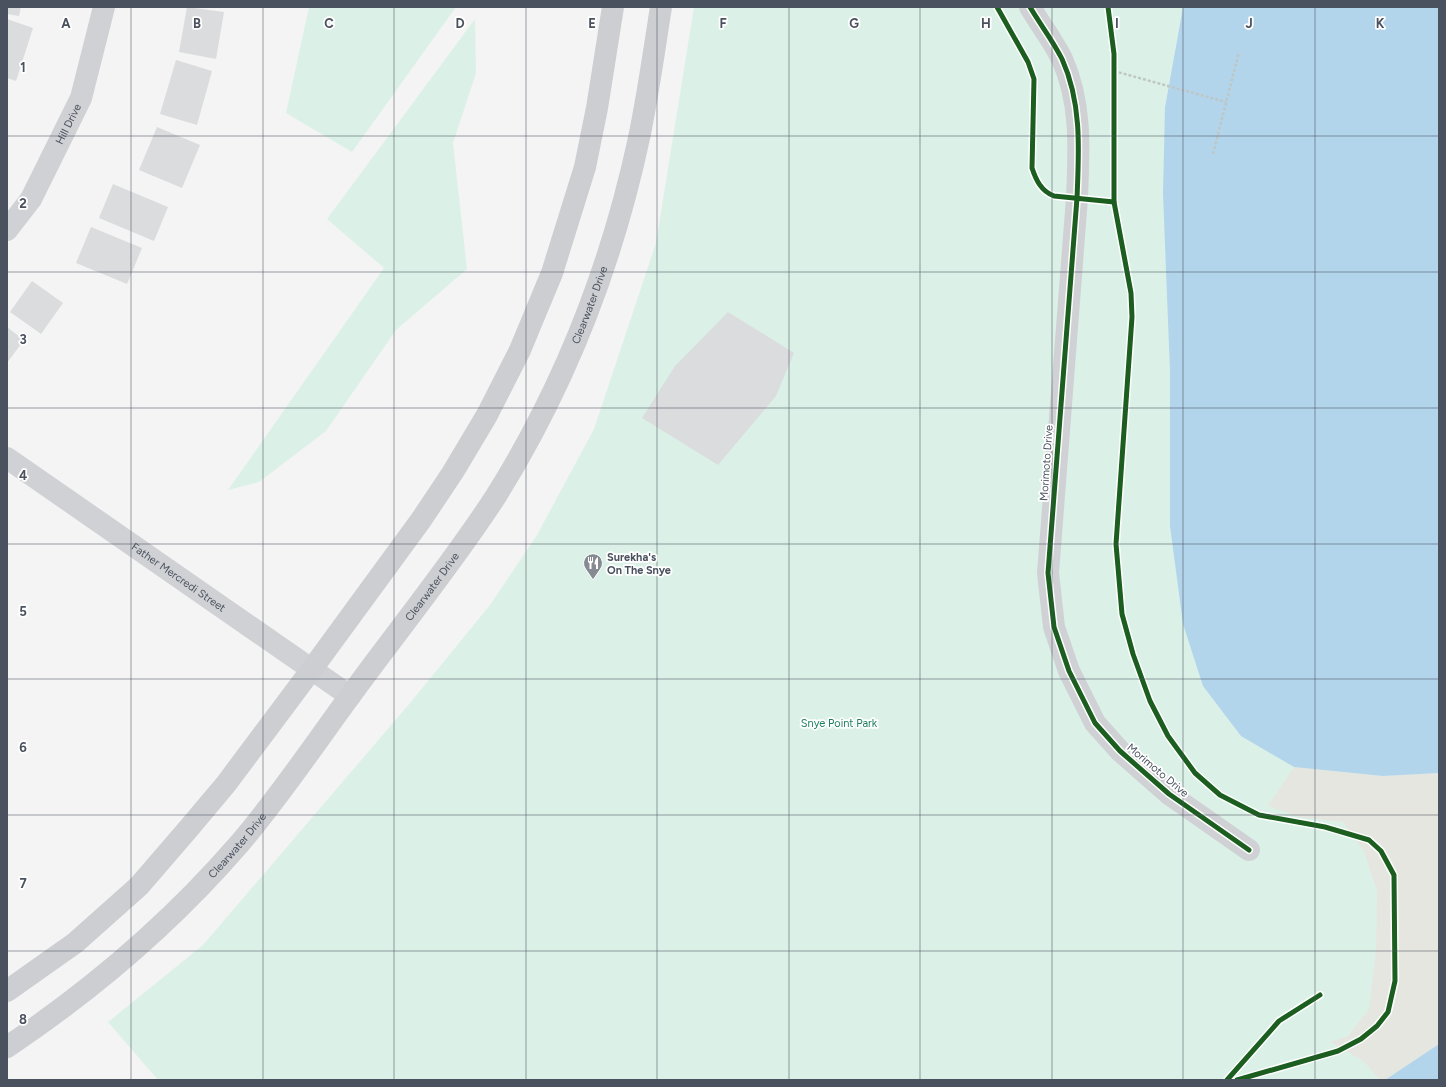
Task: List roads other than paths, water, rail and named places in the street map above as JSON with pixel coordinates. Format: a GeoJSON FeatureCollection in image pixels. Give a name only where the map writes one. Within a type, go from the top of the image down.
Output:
{"type":"FeatureCollection","features":[{"type":"Feature","properties":{"kind":"main road"},"geometry":{"type":"LineString","coordinates":[[7,991],[75,943],[139,886],[226,784],[421,520],[453,472],[487,415],[520,350],[552,273],[585,167],[597,108],[613,7]]}},
{"type":"Feature","properties":{"kind":"main road","name":"Clearwater Drive"},"geometry":{"type":"LineString","coordinates":[[7,1047],[57,1013],[122,962],[188,899],[240,842],[288,783],[495,496],[535,425],[569,357],[597,286],[630,177],[646,100],[661,7]]}},
{"type":"Feature","properties":{"kind":"street","name":"Hill Drive"},"geometry":{"type":"LineString","coordinates":[[7,230],[32,199],[81,98],[104,7]]}},
{"type":"Feature","properties":{"kind":"street","name":"Morimoto Drive"},"geometry":{"type":"LineString","coordinates":[[1030,7],[1062,59],[1075,108],[1079,139],[1077,198],[1048,573],[1054,627],[1069,671],[1095,723],[1120,751],[1169,794],[1249,850]]}},
{"type":"Feature","properties":{"kind":"street","name":"Father Mercredi Street"},"geometry":{"type":"LineString","coordinates":[[7,458],[350,696]]}},
{"type":"Feature","properties":{"kind":"water"},"geometry":{"type":"Polygon","coordinates":[[[1183,7],[1439,7],[1439,773],[1383,776],[1294,767],[1241,736],[1203,686],[1183,624],[1170,526],[1170,372],[1163,193],[1165,107],[1183,7]]]}},
{"type":"Feature","properties":{"kind":"water"},"geometry":{"type":"Polygon","coordinates":[[[1439,1044],[1439,1080],[1385,1080],[1439,1044]]]}},
{"type":"Feature","properties":{"kind":"place","name":"Surekha's On The Snye"},"geometry":{"type":"Point","coordinates":[593,580]}},
{"type":"Feature","properties":{"kind":"park label","name":"Snye Point Park"},"geometry":{"type":"Point","coordinates":[839,723]}}]}
